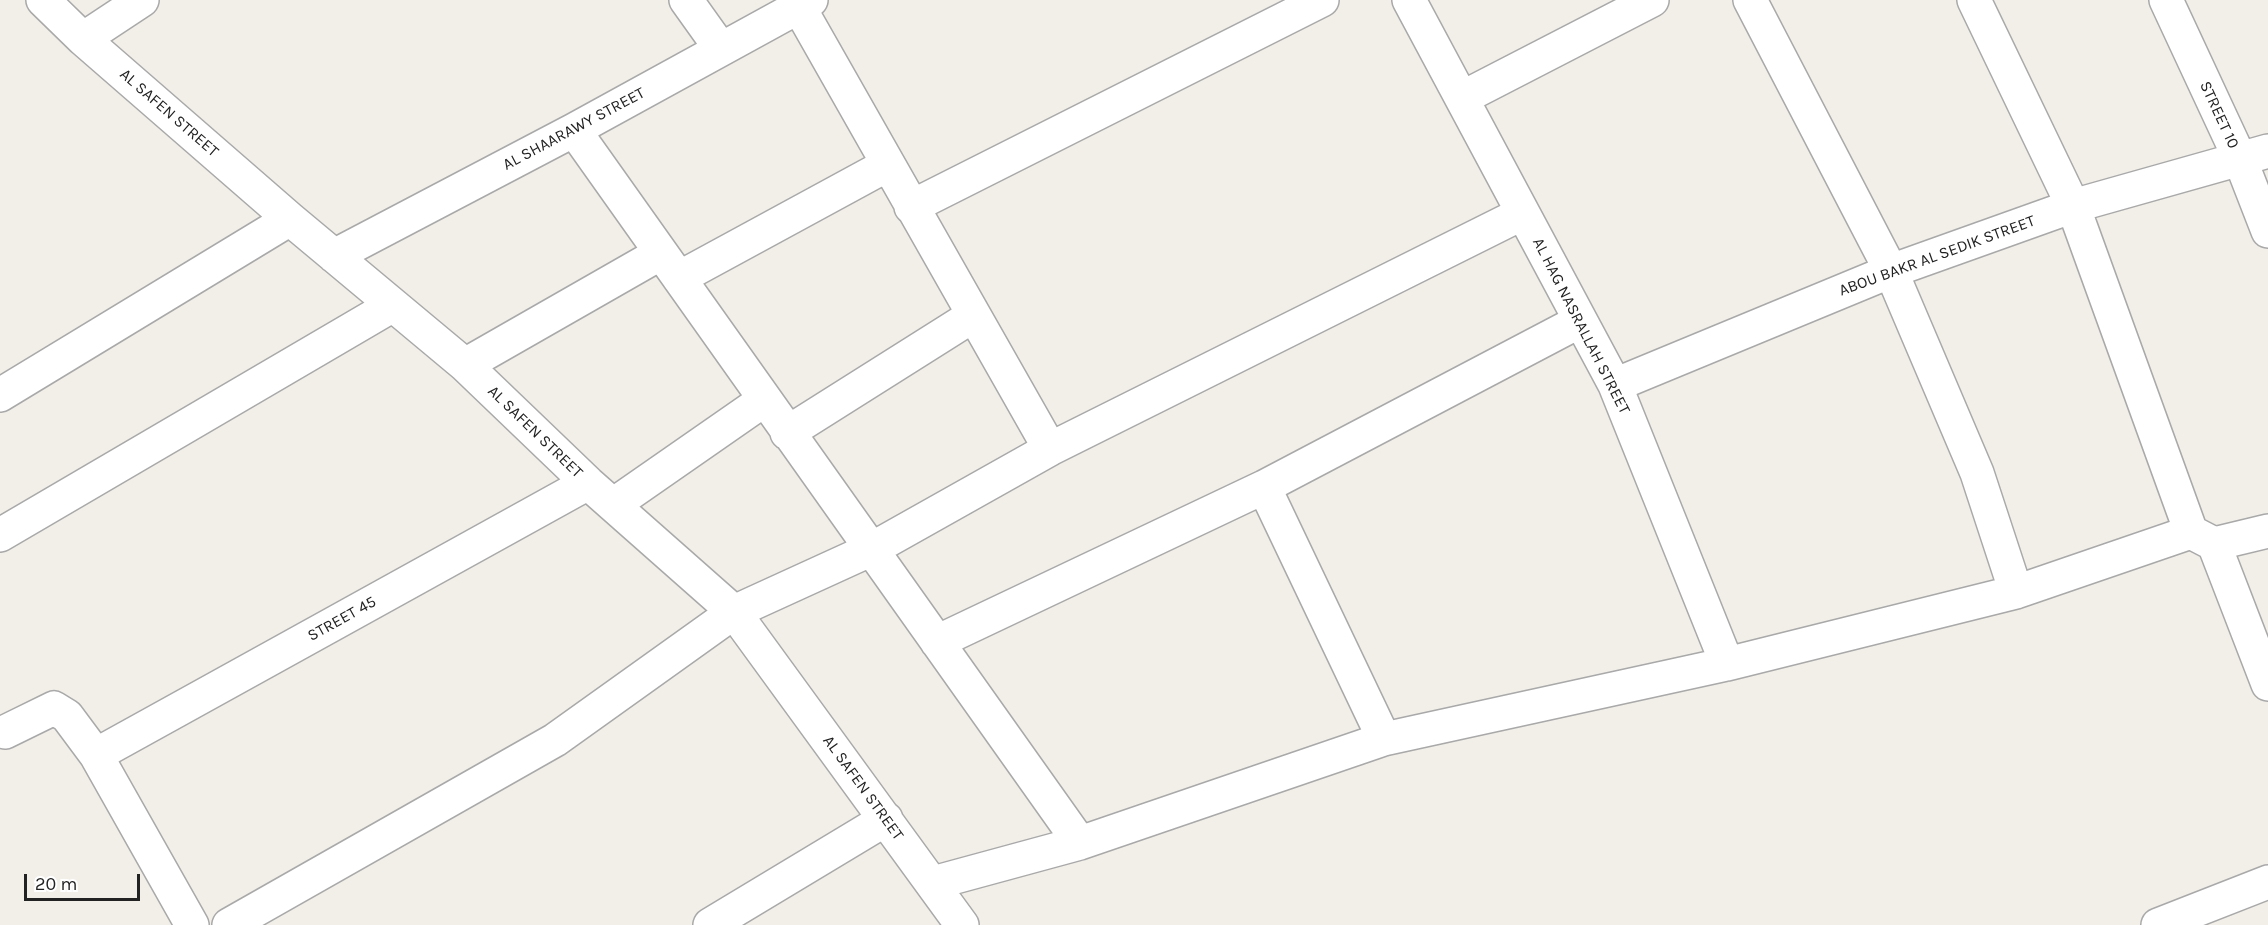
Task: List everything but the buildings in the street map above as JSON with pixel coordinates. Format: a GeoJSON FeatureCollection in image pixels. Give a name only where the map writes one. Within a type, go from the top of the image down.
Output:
{"type":"FeatureCollection","features":[{"type":"Feature","properties":{"kind":"street","name":"AL SAFEN STREET"},"geometry":{"type":"LineString","coordinates":[[43,0],[83,39],[290,219],[465,365],[588,483],[734,612],[962,925]]}},
{"type":"Feature","properties":{"kind":"street"},"geometry":{"type":"LineString","coordinates":[[83,39],[142,0]]}},
{"type":"Feature","properties":{"kind":"street"},"geometry":{"type":"LineString","coordinates":[[686,0],[721,49]]}},
{"type":"Feature","properties":{"kind":"street"},"geometry":{"type":"LineString","coordinates":[[911,207],[1322,0]]}},
{"type":"Feature","properties":{"kind":"street","name":"AL HAG NASRALLAH STREET"},"geometry":{"type":"LineString","coordinates":[[1409,0],[1615,385],[1727,664]]}},
{"type":"Feature","properties":{"kind":"street"},"geometry":{"type":"LineString","coordinates":[[1462,98],[1652,0]]}},
{"type":"Feature","properties":{"kind":"street"},"geometry":{"type":"LineString","coordinates":[[1750,0],[1890,271],[1974,465],[2016,592]]}},
{"type":"Feature","properties":{"kind":"street"},"geometry":{"type":"LineString","coordinates":[[1974,0],[2073,206],[2202,538],[2268,684]]}},
{"type":"Feature","properties":{"kind":"street","name":"STREET 10"},"geometry":{"type":"LineString","coordinates":[[2166,0],[2254,155],[2268,231]]}},
{"type":"Feature","properties":{"kind":"street"},"geometry":{"type":"LineString","coordinates":[[805,4],[887,165],[1050,449]]}},
{"type":"Feature","properties":{"kind":"street","name":"AL SHAARAWY STREET"},"geometry":{"type":"LineString","coordinates":[[334,256],[574,130],[805,4]]}},
{"type":"Feature","properties":{"kind":"street"},"geometry":{"type":"LineString","coordinates":[[574,130],[1080,843]]}},
{"type":"Feature","properties":{"kind":"street","name":"ABOU BAKR AL SEDIK STREET"},"geometry":{"type":"LineString","coordinates":[[1615,385],[1890,271],[2073,206],[2254,155]]}},
{"type":"Feature","properties":{"kind":"street"},"geometry":{"type":"LineString","coordinates":[[465,365],[670,265],[887,165]]}},
{"type":"Feature","properties":{"kind":"street"},"geometry":{"type":"LineString","coordinates":[[229,925],[555,740],[734,612],[872,549],[1050,449],[1523,213]]}},
{"type":"Feature","properties":{"kind":"street"},"geometry":{"type":"LineString","coordinates":[[0,395],[290,219]]}},
{"type":"Feature","properties":{"kind":"street"},"geometry":{"type":"LineString","coordinates":[[0,535],[393,305]]}},
{"type":"Feature","properties":{"kind":"street"},"geometry":{"type":"LineString","coordinates":[[787,433],[974,315]]}},
{"type":"Feature","properties":{"kind":"street"},"geometry":{"type":"LineString","coordinates":[[937,642],[1264,486],[1580,321]]}},
{"type":"Feature","properties":{"kind":"street"},"geometry":{"type":"LineString","coordinates":[[612,505],[764,400]]}},
{"type":"Feature","properties":{"kind":"street","name":"STREET 45"},"geometry":{"type":"LineString","coordinates":[[96,755],[588,483]]}},
{"type":"Feature","properties":{"kind":"street"},"geometry":{"type":"LineString","coordinates":[[1264,486],[1384,739]]}},
{"type":"Feature","properties":{"kind":"street"},"geometry":{"type":"LineString","coordinates":[[933,883],[1080,843],[1384,739],[1727,664],[2016,592],[2202,538],[2268,531]]}},
{"type":"Feature","properties":{"kind":"street"},"geometry":{"type":"LineString","coordinates":[[2,729],[54,708],[67,716],[96,755],[192,925]]}},
{"type":"Feature","properties":{"kind":"street"},"geometry":{"type":"LineString","coordinates":[[710,925],[886,819]]}},
{"type":"Feature","properties":{"kind":"street"},"geometry":{"type":"LineString","coordinates":[[2158,925],[2268,882]]}}]}
